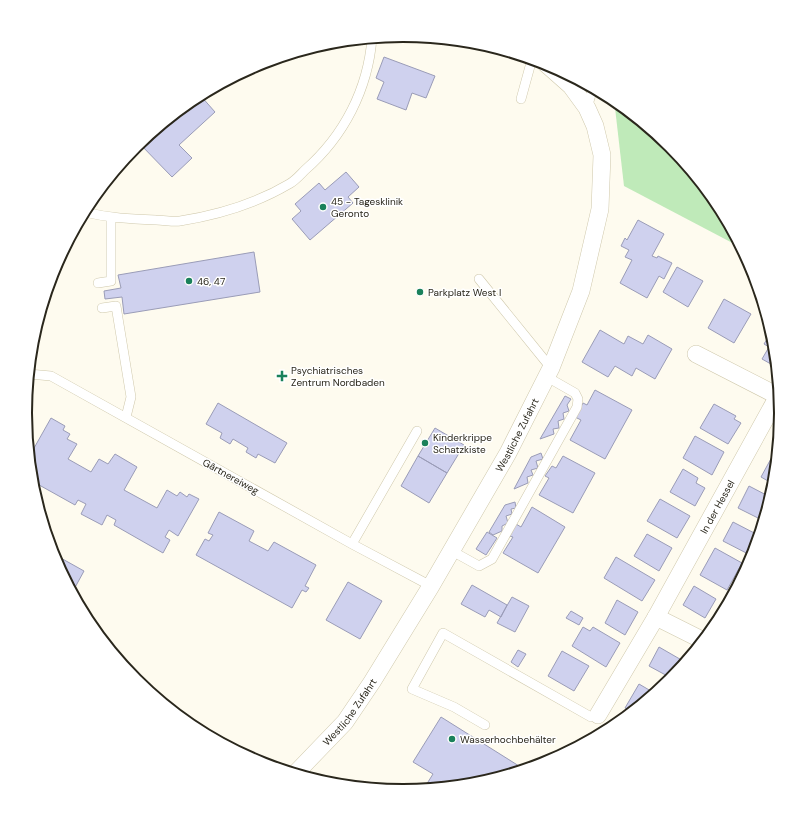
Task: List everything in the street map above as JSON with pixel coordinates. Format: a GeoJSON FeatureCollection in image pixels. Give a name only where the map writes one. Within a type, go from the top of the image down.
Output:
{"type":"FeatureCollection","features":[{"type":"Feature","properties":{"kind":"street","name":"Westliche Zufahrt"},"geometry":{"type":"LineString","coordinates":[[299,770],[345,722],[372,682],[452,551],[508,452],[549,372],[581,291],[600,209],[602,155],[595,126],[588,108],[571,86],[560,76]]}},
{"type":"Feature","properties":{"kind":"street"},"geometry":{"type":"LineString","coordinates":[[696,354],[774,395]]}},
{"type":"Feature","properties":{"kind":"street","name":"In der Hessel"},"geometry":{"type":"LineString","coordinates":[[598,715],[656,617],[775,405]]}},
{"type":"Feature","properties":{"kind":"street"},"geometry":{"type":"LineString","coordinates":[[656,617],[699,639]]}},
{"type":"Feature","properties":{"kind":"lane"},"geometry":{"type":"LineString","coordinates":[[91,214],[111,218],[179,221],[251,203],[290,184],[326,150],[339,134],[361,90],[368,66],[371,44]]}},
{"type":"Feature","properties":{"kind":"lane"},"geometry":{"type":"LineString","coordinates":[[521,99],[530,65]]}},
{"type":"Feature","properties":{"kind":"lane"},"geometry":{"type":"LineString","coordinates":[[588,108],[592,94]]}},
{"type":"Feature","properties":{"kind":"lane"},"geometry":{"type":"LineString","coordinates":[[98,283],[111,281],[111,218]]}},
{"type":"Feature","properties":{"kind":"lane"},"geometry":{"type":"LineString","coordinates":[[452,551],[479,566],[492,559],[577,406],[578,399],[575,393],[549,372],[479,279]]}},
{"type":"Feature","properties":{"kind":"lane"},"geometry":{"type":"LineString","coordinates":[[102,308],[116,306],[131,397],[126,417]]}},
{"type":"Feature","properties":{"kind":"lane","name":"Gärtnereiweg"},"geometry":{"type":"LineString","coordinates":[[34,374],[51,376],[352,544],[431,586]]}},
{"type":"Feature","properties":{"kind":"lane"},"geometry":{"type":"LineString","coordinates":[[352,544],[417,431]]}},
{"type":"Feature","properties":{"kind":"lane"},"geometry":{"type":"LineString","coordinates":[[485,725],[454,707],[412,689],[443,633],[591,717],[598,715]]}},
{"type":"Feature","properties":{"kind":"green space"},"geometry":{"type":"Polygon","coordinates":[[[615,109],[648,134],[683,169],[712,207],[734,244],[624,186],[615,109]]]}},
{"type":"Feature","properties":{"kind":"building"},"geometry":{"type":"Polygon","coordinates":[[[384,57],[435,76],[426,98],[412,93],[406,110],[377,99],[384,82],[376,78],[384,57]]]}},
{"type":"Feature","properties":{"kind":"building"},"geometry":{"type":"Polygon","coordinates":[[[205,100],[215,112],[179,145],[192,158],[172,177],[144,148],[177,119],[205,100]]]}},
{"type":"Feature","properties":{"kind":"building","name":"45 - Tagesklinik Geronto"},"geometry":{"type":"Polygon","coordinates":[[[346,172],[359,187],[348,197],[353,203],[310,240],[292,219],[301,211],[295,204],[319,183],[325,190],[346,172]]]}},
{"type":"Feature","properties":{"kind":"building"},"geometry":{"type":"Polygon","coordinates":[[[638,220],[664,234],[652,256],[657,258],[658,256],[672,263],[664,279],[659,276],[647,298],[620,283],[632,260],[625,257],[629,250],[621,246],[625,238],[627,240],[638,220]]]}},
{"type":"Feature","properties":{"kind":"building","name":"46, 47"},"geometry":{"type":"Polygon","coordinates":[[[254,252],[260,292],[124,314],[122,297],[105,299],[104,291],[121,288],[118,275],[254,252]]]}},
{"type":"Feature","properties":{"kind":"building"},"geometry":{"type":"Polygon","coordinates":[[[677,267],[703,281],[688,307],[663,292],[677,267]]]}},
{"type":"Feature","properties":{"kind":"building"},"geometry":{"type":"Polygon","coordinates":[[[724,299],[751,314],[734,343],[708,328],[724,299]]]}},
{"type":"Feature","properties":{"kind":"building"},"geometry":{"type":"Polygon","coordinates":[[[600,330],[624,344],[628,336],[643,344],[648,335],[672,349],[655,379],[636,368],[632,376],[615,366],[608,377],[582,362],[600,330]]]}},
{"type":"Feature","properties":{"kind":"building"},"geometry":{"type":"Polygon","coordinates":[[[767,339],[769,347],[764,344],[767,339]]]}},
{"type":"Feature","properties":{"kind":"building"},"geometry":{"type":"Polygon","coordinates":[[[769,347],[772,365],[762,359],[769,347]]]}},
{"type":"Feature","properties":{"kind":"building"},"geometry":{"type":"Polygon","coordinates":[[[595,390],[632,410],[605,459],[570,440],[581,420],[575,417],[583,403],[587,405],[595,390]]]}},
{"type":"Feature","properties":{"kind":"building"},"geometry":{"type":"Polygon","coordinates":[[[565,396],[571,399],[567,405],[569,411],[563,413],[564,419],[558,421],[559,428],[553,429],[554,434],[540,439],[565,396]]]}},
{"type":"Feature","properties":{"kind":"building"},"geometry":{"type":"Polygon","coordinates":[[[218,403],[287,443],[275,463],[258,454],[256,458],[246,452],[248,448],[233,439],[230,444],[220,438],[222,433],[206,424],[218,403]]]}},
{"type":"Feature","properties":{"kind":"building"},"geometry":{"type":"Polygon","coordinates":[[[714,404],[736,416],[734,419],[741,423],[728,444],[700,428],[714,404]]]}},
{"type":"Feature","properties":{"kind":"building"},"geometry":{"type":"Polygon","coordinates":[[[51,418],[65,426],[63,430],[70,434],[67,439],[77,444],[68,459],[91,472],[99,459],[108,464],[115,454],[137,467],[124,490],[157,508],[167,490],[177,496],[180,492],[187,497],[189,494],[199,499],[178,536],[169,530],[165,537],[170,540],[163,553],[114,525],[116,520],[107,515],[102,525],[81,514],[86,504],[78,500],[75,505],[39,485],[34,448],[51,418]]]}},
{"type":"Feature","properties":{"kind":"building"},"geometry":{"type":"Polygon","coordinates":[[[435,428],[464,445],[447,473],[418,456],[435,428]]]}},
{"type":"Feature","properties":{"kind":"building"},"geometry":{"type":"Polygon","coordinates":[[[695,436],[724,452],[712,475],[683,458],[695,436]]]}},
{"type":"Feature","properties":{"kind":"building"},"geometry":{"type":"Polygon","coordinates":[[[541,453],[543,459],[536,461],[538,468],[531,470],[533,475],[527,477],[528,483],[514,489],[531,457],[541,453]]]}},
{"type":"Feature","properties":{"kind":"building"},"geometry":{"type":"Polygon","coordinates":[[[418,456],[447,473],[429,503],[401,486],[418,456]]]}},
{"type":"Feature","properties":{"kind":"building"},"geometry":{"type":"Polygon","coordinates":[[[563,456],[595,473],[573,513],[539,495],[549,478],[545,476],[552,466],[556,468],[563,456]]]}},
{"type":"Feature","properties":{"kind":"building"},"geometry":{"type":"Polygon","coordinates":[[[773,456],[769,481],[761,477],[773,456]]]}},
{"type":"Feature","properties":{"kind":"building"},"geometry":{"type":"Polygon","coordinates":[[[683,469],[698,478],[696,483],[705,488],[695,506],[670,492],[683,469]]]}},
{"type":"Feature","properties":{"kind":"building"},"geometry":{"type":"Polygon","coordinates":[[[749,486],[766,495],[759,519],[738,508],[749,486]]]}},
{"type":"Feature","properties":{"kind":"building"},"geometry":{"type":"Polygon","coordinates":[[[660,499],[690,516],[677,538],[647,521],[660,499]]]}},
{"type":"Feature","properties":{"kind":"building"},"geometry":{"type":"Polygon","coordinates":[[[515,502],[516,508],[511,509],[512,514],[506,516],[508,523],[502,526],[502,531],[493,535],[489,532],[505,505],[515,502]]]}},
{"type":"Feature","properties":{"kind":"building"},"geometry":{"type":"Polygon","coordinates":[[[532,507],[565,527],[538,573],[503,553],[513,537],[509,536],[516,524],[521,527],[532,507]]]}},
{"type":"Feature","properties":{"kind":"building"},"geometry":{"type":"Polygon","coordinates":[[[219,512],[254,531],[249,541],[268,551],[274,542],[316,565],[305,586],[309,588],[306,592],[302,590],[292,608],[196,555],[205,539],[209,541],[213,535],[208,533],[219,512]]]}},
{"type":"Feature","properties":{"kind":"building"},"geometry":{"type":"Polygon","coordinates":[[[733,522],[755,533],[748,554],[723,541],[733,522]]]}},
{"type":"Feature","properties":{"kind":"building"},"geometry":{"type":"Polygon","coordinates":[[[487,532],[497,538],[486,555],[476,549],[487,532]]]}},
{"type":"Feature","properties":{"kind":"building"},"geometry":{"type":"Polygon","coordinates":[[[647,534],[672,548],[659,571],[634,556],[647,534]]]}},
{"type":"Feature","properties":{"kind":"building"},"geometry":{"type":"Polygon","coordinates":[[[715,548],[742,563],[727,590],[700,575],[715,548]]]}},
{"type":"Feature","properties":{"kind":"building"},"geometry":{"type":"Polygon","coordinates":[[[616,557],[655,580],[642,601],[604,578],[616,557]]]}},
{"type":"Feature","properties":{"kind":"building"},"geometry":{"type":"Polygon","coordinates":[[[61,558],[84,571],[75,587],[61,558]]]}},
{"type":"Feature","properties":{"kind":"building"},"geometry":{"type":"Polygon","coordinates":[[[348,582],[382,601],[360,639],[326,620],[348,582]]]}},
{"type":"Feature","properties":{"kind":"building"},"geometry":{"type":"Polygon","coordinates":[[[472,585],[507,605],[501,617],[489,610],[485,617],[461,604],[472,585]]]}},
{"type":"Feature","properties":{"kind":"building"},"geometry":{"type":"Polygon","coordinates":[[[694,586],[716,599],[705,618],[683,605],[694,586]]]}},
{"type":"Feature","properties":{"kind":"building"},"geometry":{"type":"Polygon","coordinates":[[[512,597],[529,606],[515,632],[497,623],[512,597]]]}},
{"type":"Feature","properties":{"kind":"building"},"geometry":{"type":"Polygon","coordinates":[[[617,600],[638,612],[625,635],[605,623],[617,600]]]}},
{"type":"Feature","properties":{"kind":"building"},"geometry":{"type":"Polygon","coordinates":[[[571,611],[583,618],[579,625],[566,618],[571,611]]]}},
{"type":"Feature","properties":{"kind":"building"},"geometry":{"type":"Polygon","coordinates":[[[583,627],[590,631],[593,627],[620,643],[606,667],[572,646],[583,627]]]}},
{"type":"Feature","properties":{"kind":"building"},"geometry":{"type":"Polygon","coordinates":[[[659,647],[681,660],[666,675],[649,666],[659,647]]]}},
{"type":"Feature","properties":{"kind":"building"},"geometry":{"type":"Polygon","coordinates":[[[518,650],[526,654],[518,667],[511,662],[518,650]]]}},
{"type":"Feature","properties":{"kind":"building"},"geometry":{"type":"Polygon","coordinates":[[[562,651],[589,666],[574,691],[548,676],[562,651]]]}},
{"type":"Feature","properties":{"kind":"building"},"geometry":{"type":"Polygon","coordinates":[[[639,684],[650,691],[628,709],[625,708],[639,684]]]}},
{"type":"Feature","properties":{"kind":"building","name":"Wasserhochbehälter"},"geometry":{"type":"Polygon","coordinates":[[[441,717],[519,766],[476,778],[427,784],[433,774],[413,762],[441,717]]]}},
{"type":"Feature","properties":{"kind":"place","name":"45 - Tagesklinik Geronto"},"geometry":{"type":"Point","coordinates":[323,207]}},
{"type":"Feature","properties":{"kind":"place","name":"46, 47"},"geometry":{"type":"Point","coordinates":[189,281]}},
{"type":"Feature","properties":{"kind":"place","name":"Parkplatz West I"},"geometry":{"type":"Point","coordinates":[420,292]}},
{"type":"Feature","properties":{"kind":"place","name":"Psychiatrisches Zentrum Nordbaden"},"geometry":{"type":"Point","coordinates":[282,376]}},
{"type":"Feature","properties":{"kind":"place","name":"Kinderkrippe Schatzkiste"},"geometry":{"type":"Point","coordinates":[425,443]}},
{"type":"Feature","properties":{"kind":"place","name":"Wasserhochbehälter"},"geometry":{"type":"Point","coordinates":[452,739]}}]}
